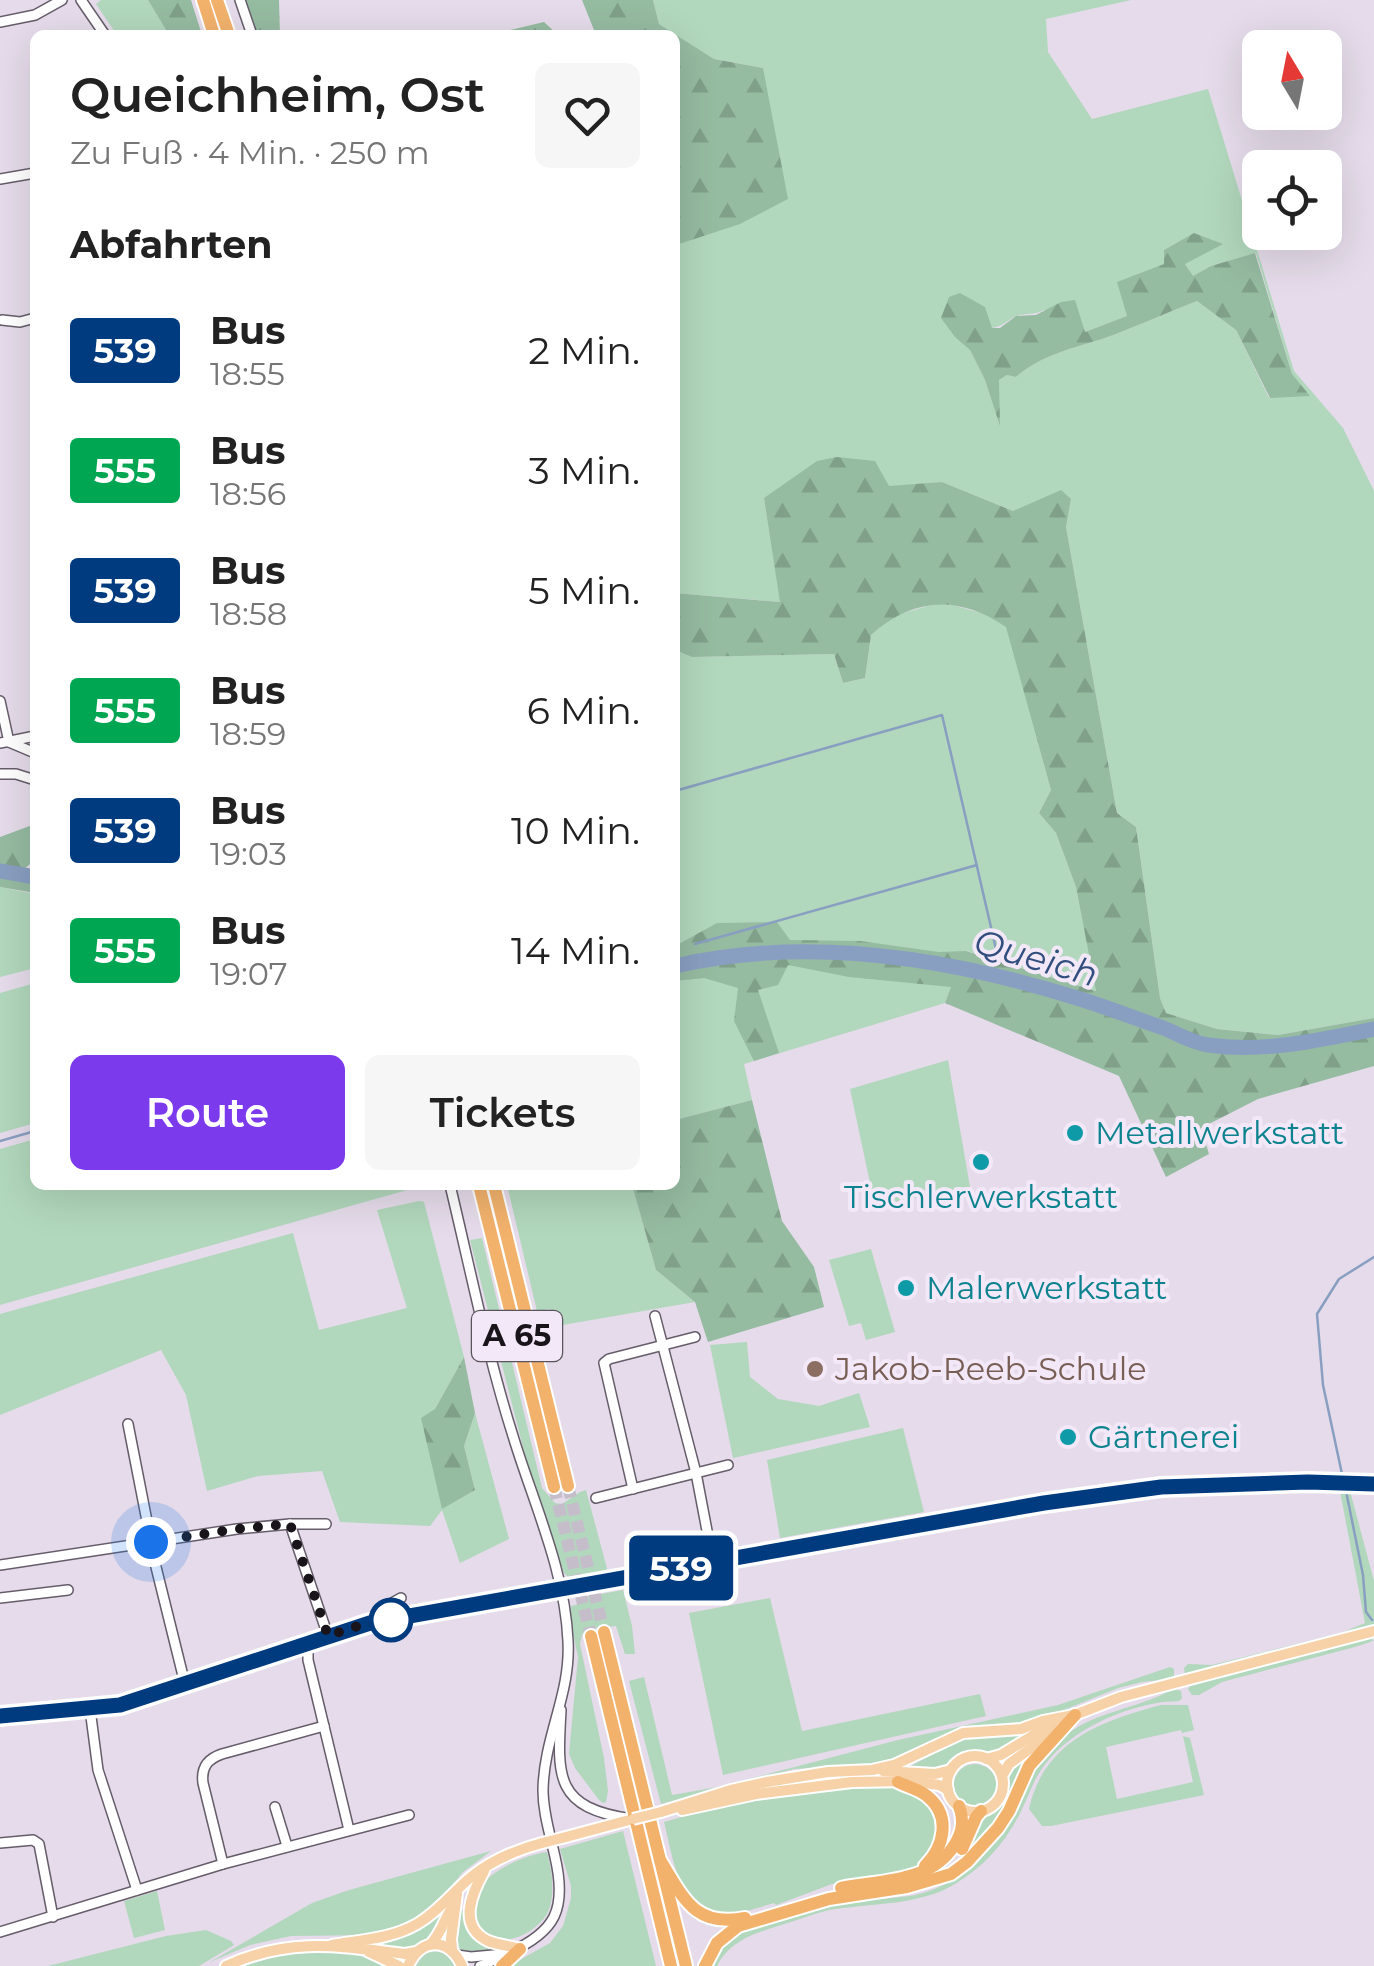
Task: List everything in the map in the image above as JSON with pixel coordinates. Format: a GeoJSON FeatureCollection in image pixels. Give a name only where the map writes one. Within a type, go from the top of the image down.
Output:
{"type":"FeatureCollection","features":[{"type":"Feature","properties":{"kind":"highway"},"geometry":{"type":"LineString","coordinates":[[202,0],[212,30]]}},
{"type":"Feature","properties":{"kind":"highway"},"geometry":{"type":"LineString","coordinates":[[217,0],[227,30]]}},
{"type":"Feature","properties":{"kind":"highway","name":"A 65"},"geometry":{"type":"LineString","coordinates":[[481,1190],[561,1487],[495,1190]]}},
{"type":"Feature","properties":{"kind":"highway"},"geometry":{"type":"LineString","coordinates":[[671,1966],[597,1634],[686,1966]]}},
{"type":"Feature","properties":{"kind":"highway"},"geometry":{"type":"LineString","coordinates":[[660,1860],[689,1905],[701,1914],[724,1920],[757,1914],[818,1894],[950,1874],[984,1844],[1010,1811],[1029,1766],[1075,1715]]}},
{"type":"Feature","properties":{"kind":"highway"},"geometry":{"type":"LineString","coordinates":[[898,1782],[931,1799],[942,1820],[941,1845],[919,1879]]}},
{"type":"Feature","properties":{"kind":"highway"},"geometry":{"type":"LineString","coordinates":[[919,1879],[954,1846],[962,1823],[959,1806]]}},
{"type":"Feature","properties":{"kind":"highway"},"geometry":{"type":"LineString","coordinates":[[705,1966],[712,1948],[738,1926],[829,1898],[941,1872],[955,1859],[980,1811]]}},
{"type":"Feature","properties":{"kind":"highway"},"geometry":{"type":"LineString","coordinates":[[503,1960],[520,1948]]}},
{"type":"Feature","properties":{"kind":"main road"},"geometry":{"type":"LineString","coordinates":[[332,1945],[416,1952],[430,1945],[467,1880],[486,1866],[519,1849],[614,1820],[634,1819],[767,1782],[828,1772],[935,1774],[951,1770],[966,1758],[998,1757],[1053,1723],[1122,1697],[1374,1631]]}},
{"type":"Feature","properties":{"kind":"main road"},"geometry":{"type":"LineString","coordinates":[[872,1770],[914,1758],[963,1733],[1020,1729],[1075,1715]]}},
{"type":"Feature","properties":{"kind":"main road"},"geometry":{"type":"LineString","coordinates":[[661,1812],[852,1782],[939,1785],[948,1790],[959,1806],[980,1811],[997,1801],[1006,1767],[1075,1715]]}},
{"type":"Feature","properties":{"kind":"main road"},"geometry":{"type":"LineString","coordinates":[[986,1758],[1002,1776]]}},
{"type":"Feature","properties":{"kind":"main road"},"geometry":{"type":"LineString","coordinates":[[948,1790],[951,1770]]}},
{"type":"Feature","properties":{"kind":"main road"},"geometry":{"type":"LineString","coordinates":[[486,1866],[470,1897],[470,1920],[484,1938],[520,1948]]}},
{"type":"Feature","properties":{"kind":"main road"},"geometry":{"type":"LineString","coordinates":[[226,1966],[282,1948],[332,1945],[402,1932],[456,1898]]}},
{"type":"Feature","properties":{"kind":"main road"},"geometry":{"type":"LineString","coordinates":[[456,1898],[450,1940],[457,1957]]}},
{"type":"Feature","properties":{"kind":"main road"},"geometry":{"type":"LineString","coordinates":[[430,1945],[442,1945],[457,1957]]}},
{"type":"Feature","properties":{"kind":"main road"},"geometry":{"type":"LineString","coordinates":[[363,1949],[400,1966]]}},
{"type":"Feature","properties":{"kind":"main road"},"geometry":{"type":"LineString","coordinates":[[408,1966],[416,1952]]}},
{"type":"Feature","properties":{"kind":"street"},"geometry":{"type":"LineString","coordinates":[[0,22],[35,15],[62,0]]}},
{"type":"Feature","properties":{"kind":"street"},"geometry":{"type":"LineString","coordinates":[[81,0],[102,30]]}},
{"type":"Feature","properties":{"kind":"street"},"geometry":{"type":"LineString","coordinates":[[240,0],[250,30]]}},
{"type":"Feature","properties":{"kind":"street"},"geometry":{"type":"LineString","coordinates":[[0,180],[30,174]]}},
{"type":"Feature","properties":{"kind":"street"},"geometry":{"type":"LineString","coordinates":[[2,320],[30,319]]}},
{"type":"Feature","properties":{"kind":"street"},"geometry":{"type":"LineString","coordinates":[[0,701],[5,743]]}},
{"type":"Feature","properties":{"kind":"street"},"geometry":{"type":"LineString","coordinates":[[5,743],[30,737]]}},
{"type":"Feature","properties":{"kind":"street"},"geometry":{"type":"LineString","coordinates":[[5,743],[30,752]]}},
{"type":"Feature","properties":{"kind":"street"},"geometry":{"type":"LineString","coordinates":[[0,774],[30,778]]}},
{"type":"Feature","properties":{"kind":"street"},"geometry":{"type":"LineString","coordinates":[[451,1190],[504,1404],[546,1533],[568,1643],[567,1677],[546,1754],[543,1800],[560,1899],[556,1914],[544,1931],[520,1948]]}},
{"type":"Feature","properties":{"kind":"street"},"geometry":{"type":"LineString","coordinates":[[655,1316],[696,1473],[713,1562]]}},
{"type":"Feature","properties":{"kind":"street"},"geometry":{"type":"LineString","coordinates":[[632,1489],[604,1364],[696,1338]]}},
{"type":"Feature","properties":{"kind":"street"},"geometry":{"type":"LineString","coordinates":[[128,1424],[185,1684]]}},
{"type":"Feature","properties":{"kind":"street"},"geometry":{"type":"LineString","coordinates":[[596,1498],[728,1464]]}},
{"type":"Feature","properties":{"kind":"street"},"geometry":{"type":"LineString","coordinates":[[0,1716],[120,1705],[370,1623],[1110,1492],[1308,1482],[1374,1484]]}},
{"type":"Feature","properties":{"kind":"street"},"geometry":{"type":"LineString","coordinates":[[290,1524],[328,1636]]}},
{"type":"Feature","properties":{"kind":"street"},"geometry":{"type":"LineString","coordinates":[[0,1565],[237,1529],[326,1524]]}},
{"type":"Feature","properties":{"kind":"street"},"geometry":{"type":"LineString","coordinates":[[0,1598],[68,1590]]}},
{"type":"Feature","properties":{"kind":"street"},"geometry":{"type":"LineString","coordinates":[[370,1623],[378,1611],[401,1598]]}},
{"type":"Feature","properties":{"kind":"street"},"geometry":{"type":"LineString","coordinates":[[308,1642],[308,1660],[348,1830]]}},
{"type":"Feature","properties":{"kind":"street"},"geometry":{"type":"LineString","coordinates":[[562,1697],[559,1754],[564,1782],[582,1805],[614,1820]]}},
{"type":"Feature","properties":{"kind":"street"},"geometry":{"type":"LineString","coordinates":[[90,1709],[98,1770],[136,1890]]}},
{"type":"Feature","properties":{"kind":"street"},"geometry":{"type":"LineString","coordinates":[[223,1864],[202,1783],[207,1763],[222,1754],[324,1726]]}},
{"type":"Feature","properties":{"kind":"street"},"geometry":{"type":"LineString","coordinates":[[275,1807],[287,1846]]}},
{"type":"Feature","properties":{"kind":"street"},"geometry":{"type":"LineString","coordinates":[[0,1932],[223,1864],[410,1816]]}},
{"type":"Feature","properties":{"kind":"street"},"geometry":{"type":"LineString","coordinates":[[0,1843],[33,1840],[40,1844],[53,1917]]}},
{"type":"Feature","properties":{"kind":"street"},"geometry":{"type":"LineString","coordinates":[[457,1957],[503,1960]]}},
{"type":"Feature","properties":{"kind":"street"},"geometry":{"type":"LineString","coordinates":[[480,1966],[503,1960]]}},
{"type":"Feature","properties":{"kind":"green space"},"geometry":{"type":"Polygon","coordinates":[[[101,0],[148,0],[166,30],[114,30],[96,4],[101,0]]]}},
{"type":"Feature","properties":{"kind":"green space"},"geometry":{"type":"Polygon","coordinates":[[[148,0],[191,0],[200,30],[166,30],[148,0]]]}},
{"type":"Feature","properties":{"kind":"green space"},"geometry":{"type":"Polygon","coordinates":[[[240,0],[279,0],[280,30],[250,30],[240,0]]]}},
{"type":"Feature","properties":{"kind":"green space"},"geometry":{"type":"Polygon","coordinates":[[[582,0],[653,0],[659,24],[668,30],[594,30],[582,0]]]}},
{"type":"Feature","properties":{"kind":"green space"},"geometry":{"type":"Polygon","coordinates":[[[653,0],[1131,0],[1046,19],[1048,52],[1092,119],[1208,89],[1242,200],[1242,250],[1257,250],[1294,371],[1343,428],[1374,491],[1374,1018],[1278,1035],[1217,1029],[1166,1013],[1160,998],[1136,827],[1117,813],[1066,527],[1071,499],[1013,511],[942,482],[764,498],[781,602],[680,593],[680,230],[763,68],[714,59],[680,37],[680,30],[668,30],[659,24],[653,0]],[[1195,233],[1164,250],[1165,264],[1128,316],[1085,332],[1044,310],[1016,316],[991,328],[970,350],[999,421],[999,380],[1007,375],[1016,377],[1046,358],[1197,301],[1236,330],[1269,398],[1292,374],[1256,253],[1211,266],[1193,277],[1185,264],[1195,233]]]}},
{"type":"Feature","properties":{"kind":"green space"},"geometry":{"type":"Polygon","coordinates":[[[544,22],[553,30],[510,30],[544,22]]]}},
{"type":"Feature","properties":{"kind":"green space"},"geometry":{"type":"Polygon","coordinates":[[[680,37],[714,59],[763,68],[788,199],[740,224],[680,244],[680,37]]]}},
{"type":"Feature","properties":{"kind":"green space"},"geometry":{"type":"Polygon","coordinates":[[[1194,233],[1223,244],[1185,264],[1193,276],[1211,266],[1255,253],[1292,374],[1310,396],[1270,398],[1236,330],[1197,301],[1046,358],[1016,377],[1007,375],[999,380],[1000,426],[970,350],[941,318],[949,297],[960,293],[985,307],[992,328],[1000,328],[1016,316],[1036,315],[1061,302],[1075,300],[1085,332],[1127,316],[1117,282],[1164,264],[1164,250],[1194,233]]]}},
{"type":"Feature","properties":{"kind":"green space"},"geometry":{"type":"Polygon","coordinates":[[[837,457],[875,461],[889,486],[942,482],[1013,511],[1061,490],[1071,499],[1066,527],[1117,813],[1136,827],[1160,998],[1166,1013],[1217,1029],[1278,1035],[1374,1018],[1374,1066],[1258,1099],[1201,1128],[1209,1154],[1166,1177],[1119,1076],[945,1003],[951,987],[849,977],[788,965],[778,985],[758,990],[779,1053],[754,1061],[734,1021],[738,988],[704,978],[680,980],[680,943],[717,923],[777,922],[790,940],[860,941],[939,952],[966,951],[1096,991],[1076,887],[1056,833],[1039,813],[1051,790],[1006,627],[954,605],[920,607],[887,622],[871,635],[865,678],[843,683],[834,654],[692,657],[680,652],[680,593],[780,602],[764,498],[817,461],[837,457]]]}},
{"type":"Feature","properties":{"kind":"green space"},"geometry":{"type":"Polygon","coordinates":[[[941,602],[989,615],[1007,627],[1051,790],[1039,813],[1056,833],[1076,887],[1097,991],[967,951],[945,1003],[744,1064],[752,1100],[680,1119],[680,652],[693,657],[834,654],[843,683],[865,678],[871,635],[893,616],[941,602]]]}},
{"type":"Feature","properties":{"kind":"green space"},"geometry":{"type":"Polygon","coordinates":[[[30,826],[30,864],[24,869],[30,874],[30,892],[0,887],[0,837],[30,826]]]}},
{"type":"Feature","properties":{"kind":"green space"},"geometry":{"type":"Polygon","coordinates":[[[0,887],[30,893],[30,969],[0,977],[0,887]]]}},
{"type":"Feature","properties":{"kind":"green space"},"geometry":{"type":"Polygon","coordinates":[[[30,984],[30,1124],[0,1133],[0,993],[30,984]]]}},
{"type":"Feature","properties":{"kind":"green space"},"geometry":{"type":"Polygon","coordinates":[[[948,1060],[970,1187],[875,1206],[850,1089],[948,1060]]]}},
{"type":"Feature","properties":{"kind":"green space"},"geometry":{"type":"Polygon","coordinates":[[[752,1100],[782,1221],[814,1267],[824,1307],[708,1342],[695,1302],[656,1270],[633,1190],[680,1190],[680,1119],[752,1100]]]}},
{"type":"Feature","properties":{"kind":"green space"},"geometry":{"type":"Polygon","coordinates":[[[30,1140],[30,1190],[407,1190],[0,1305],[0,1149],[30,1140]]]}},
{"type":"Feature","properties":{"kind":"green space"},"geometry":{"type":"Polygon","coordinates":[[[508,1190],[633,1190],[656,1270],[695,1302],[551,1327],[550,1309],[537,1311],[508,1190]]]}},
{"type":"Feature","properties":{"kind":"green space"},"geometry":{"type":"Polygon","coordinates":[[[424,1202],[464,1357],[435,1409],[442,1508],[475,1490],[464,1446],[475,1413],[509,1539],[460,1563],[442,1510],[430,1526],[340,1522],[322,1471],[258,1476],[207,1491],[186,1395],[161,1350],[0,1415],[0,1314],[293,1233],[319,1330],[407,1308],[377,1210],[424,1202]]]}},
{"type":"Feature","properties":{"kind":"green space"},"geometry":{"type":"Polygon","coordinates":[[[482,1238],[542,1488],[555,1503],[562,1504],[586,1490],[609,1576],[579,1581],[564,1573],[525,1455],[470,1240],[482,1238]]]}},
{"type":"Feature","properties":{"kind":"green space"},"geometry":{"type":"Polygon","coordinates":[[[871,1249],[895,1332],[866,1340],[861,1323],[849,1326],[829,1260],[871,1249]]]}},
{"type":"Feature","properties":{"kind":"green space"},"geometry":{"type":"Polygon","coordinates":[[[747,1342],[750,1377],[778,1399],[819,1406],[859,1393],[870,1427],[733,1458],[710,1345],[747,1342]]]}},
{"type":"Feature","properties":{"kind":"green space"},"geometry":{"type":"Polygon","coordinates":[[[464,1357],[475,1413],[464,1446],[475,1490],[442,1509],[421,1418],[435,1409],[464,1357]]]}},
{"type":"Feature","properties":{"kind":"green space"},"geometry":{"type":"Polygon","coordinates":[[[903,1428],[924,1512],[780,1538],[767,1460],[903,1428]]]}},
{"type":"Feature","properties":{"kind":"green space"},"geometry":{"type":"Polygon","coordinates":[[[1340,1491],[1350,1491],[1374,1581],[1374,1625],[1185,1674],[1188,1664],[1212,1665],[1341,1633],[1365,1623],[1340,1491]]]}},
{"type":"Feature","properties":{"kind":"green space"},"geometry":{"type":"Polygon","coordinates":[[[623,1590],[635,1654],[625,1654],[616,1626],[587,1629],[580,1644],[604,1758],[608,1791],[603,1803],[575,1768],[569,1754],[578,1657],[571,1606],[585,1597],[623,1590]]]}},
{"type":"Feature","properties":{"kind":"green space"},"geometry":{"type":"Polygon","coordinates":[[[770,1598],[802,1731],[980,1694],[986,1716],[723,1775],[689,1613],[770,1598]]]}},
{"type":"Feature","properties":{"kind":"green space"},"geometry":{"type":"Polygon","coordinates":[[[1372,1638],[1373,1641],[1355,1647],[1222,1682],[1199,1695],[1192,1695],[1188,1689],[1193,1682],[1372,1638]]]}},
{"type":"Feature","properties":{"kind":"green space"},"geometry":{"type":"Polygon","coordinates":[[[1170,1667],[1174,1677],[1170,1679],[1118,1688],[1032,1723],[954,1731],[910,1757],[875,1765],[794,1769],[661,1804],[629,1681],[644,1677],[672,1795],[1058,1705],[1170,1667]]]}},
{"type":"Feature","properties":{"kind":"green space"},"geometry":{"type":"Polygon","coordinates":[[[1173,1689],[1181,1691],[1179,1701],[1125,1711],[1063,1745],[1038,1775],[1002,1843],[976,1870],[955,1884],[926,1896],[829,1910],[769,1929],[735,1944],[717,1966],[711,1966],[727,1940],[758,1923],[822,1908],[920,1894],[957,1877],[999,1837],[1036,1768],[1056,1743],[1098,1717],[1173,1689]]]}},
{"type":"Feature","properties":{"kind":"green space"},"geometry":{"type":"Polygon","coordinates":[[[1161,1705],[1188,1705],[1194,1730],[1106,1747],[1117,1799],[1193,1782],[1183,1736],[1190,1738],[1204,1795],[1042,1826],[1029,1809],[1048,1766],[1062,1750],[1097,1727],[1161,1705]]]}},
{"type":"Feature","properties":{"kind":"green space"},"geometry":{"type":"Polygon","coordinates":[[[1030,1733],[1000,1754],[964,1754],[942,1771],[907,1768],[963,1738],[1030,1733]]]}},
{"type":"Feature","properties":{"kind":"green space"},"geometry":{"type":"Polygon","coordinates":[[[1038,1747],[998,1823],[958,1862],[981,1820],[997,1811],[1005,1800],[1011,1770],[1038,1747]]]}},
{"type":"Feature","properties":{"kind":"green space"},"geometry":{"type":"Polygon","coordinates":[[[975,1764],[991,1770],[997,1786],[991,1802],[975,1808],[959,1802],[953,1786],[959,1770],[975,1764]]]}},
{"type":"Feature","properties":{"kind":"green space"},"geometry":{"type":"Polygon","coordinates":[[[841,1787],[903,1788],[926,1799],[939,1824],[931,1856],[918,1867],[900,1873],[832,1884],[776,1905],[738,1913],[710,1911],[688,1894],[675,1866],[664,1822],[737,1801],[841,1787]]]}},
{"type":"Feature","properties":{"kind":"green space"},"geometry":{"type":"Polygon","coordinates":[[[623,1831],[656,1966],[509,1966],[550,1943],[563,1926],[571,1886],[560,1849],[623,1831]]]}},
{"type":"Feature","properties":{"kind":"green space"},"geometry":{"type":"Polygon","coordinates":[[[491,1851],[463,1872],[443,1897],[413,1922],[372,1935],[291,1936],[250,1945],[210,1962],[312,1903],[491,1851]]]}},
{"type":"Feature","properties":{"kind":"green space"},"geometry":{"type":"Polygon","coordinates":[[[547,1852],[552,1891],[550,1907],[541,1922],[525,1934],[506,1940],[488,1936],[478,1928],[472,1908],[482,1885],[512,1863],[547,1852]]]}},
{"type":"Feature","properties":{"kind":"green space"},"geometry":{"type":"Polygon","coordinates":[[[157,1891],[165,1930],[134,1938],[124,1901],[157,1891]]]}},
{"type":"Feature","properties":{"kind":"green space"},"geometry":{"type":"Polygon","coordinates":[[[461,1910],[470,1933],[489,1951],[464,1953],[460,1949],[456,1933],[461,1910]]]}},
{"type":"Feature","properties":{"kind":"green space"},"geometry":{"type":"Polygon","coordinates":[[[443,1913],[433,1934],[419,1946],[400,1949],[377,1945],[410,1935],[443,1913]]]}},
{"type":"Feature","properties":{"kind":"green space"},"geometry":{"type":"Polygon","coordinates":[[[206,1930],[234,1945],[199,1966],[48,1966],[166,1936],[206,1930]]]}},
{"type":"Feature","properties":{"kind":"green space"},"geometry":{"type":"Polygon","coordinates":[[[316,1950],[354,1954],[389,1966],[244,1966],[316,1950]]]}},
{"type":"Feature","properties":{"kind":"green space"},"geometry":{"type":"Polygon","coordinates":[[[432,1951],[446,1953],[458,1966],[416,1966],[423,1955],[432,1951]]]}},
{"type":"Feature","properties":{"kind":"waterway"},"geometry":{"type":"LineString","coordinates":[[680,790],[942,715],[999,962]]}},
{"type":"Feature","properties":{"kind":"waterway"},"geometry":{"type":"LineString","coordinates":[[695,944],[977,865]]}},
{"type":"Feature","properties":{"kind":"waterway","name":"Queich"},"geometry":{"type":"LineString","coordinates":[[0,871],[30,876]]}},
{"type":"Feature","properties":{"kind":"waterway","name":"Queich"},"geometry":{"type":"LineString","coordinates":[[680,965],[777,952],[828,952],[930,962],[1031,985],[1102,1006],[1197,1042],[1229,1047],[1292,1044],[1374,1029]]}},
{"type":"Feature","properties":{"kind":"waterway"},"geometry":{"type":"LineString","coordinates":[[0,1141],[30,1132]]}},
{"type":"Feature","properties":{"kind":"waterway"},"geometry":{"type":"LineString","coordinates":[[1342,1474],[1323,1385],[1317,1314],[1339,1279],[1374,1257]]}},
{"type":"Feature","properties":{"kind":"waterway"},"geometry":{"type":"LineString","coordinates":[[1346,1491],[1363,1575],[1366,1612],[1372,1620]]}},
{"type":"Feature","properties":{"kind":"tunnel"},"geometry":{"type":"LineString","coordinates":[[568,1486],[604,1632]]}},
{"type":"Feature","properties":{"kind":"tunnel"},"geometry":{"type":"LineString","coordinates":[[554,1487],[591,1636]]}},
{"type":"Feature","properties":{"kind":"bus line","name":"539"},"geometry":{"type":"LineString","coordinates":[[0,1716],[120,1705],[370,1623],[1044,1503],[1161,1487],[1374,1484]]}},
{"type":"Feature","properties":{"kind":"place","name":"Metallwerkstatt"},"geometry":{"type":"Point","coordinates":[1075,1133]}},
{"type":"Feature","properties":{"kind":"place","name":"Tischlerwerkstatt"},"geometry":{"type":"Point","coordinates":[981,1162]}},
{"type":"Feature","properties":{"kind":"place","name":"Malerwerkstatt"},"geometry":{"type":"Point","coordinates":[906,1288]}},
{"type":"Feature","properties":{"kind":"place","name":"Jakob-Reeb-Schule"},"geometry":{"type":"Point","coordinates":[815,1369]}},
{"type":"Feature","properties":{"kind":"place","name":"Gärtnerei"},"geometry":{"type":"Point","coordinates":[1068,1437]}},
{"type":"Feature","properties":{"kind":"route"},"geometry":{"type":"LineString","coordinates":[[151,1542],[290,1524],[328,1636],[391,1620]]}}]}
